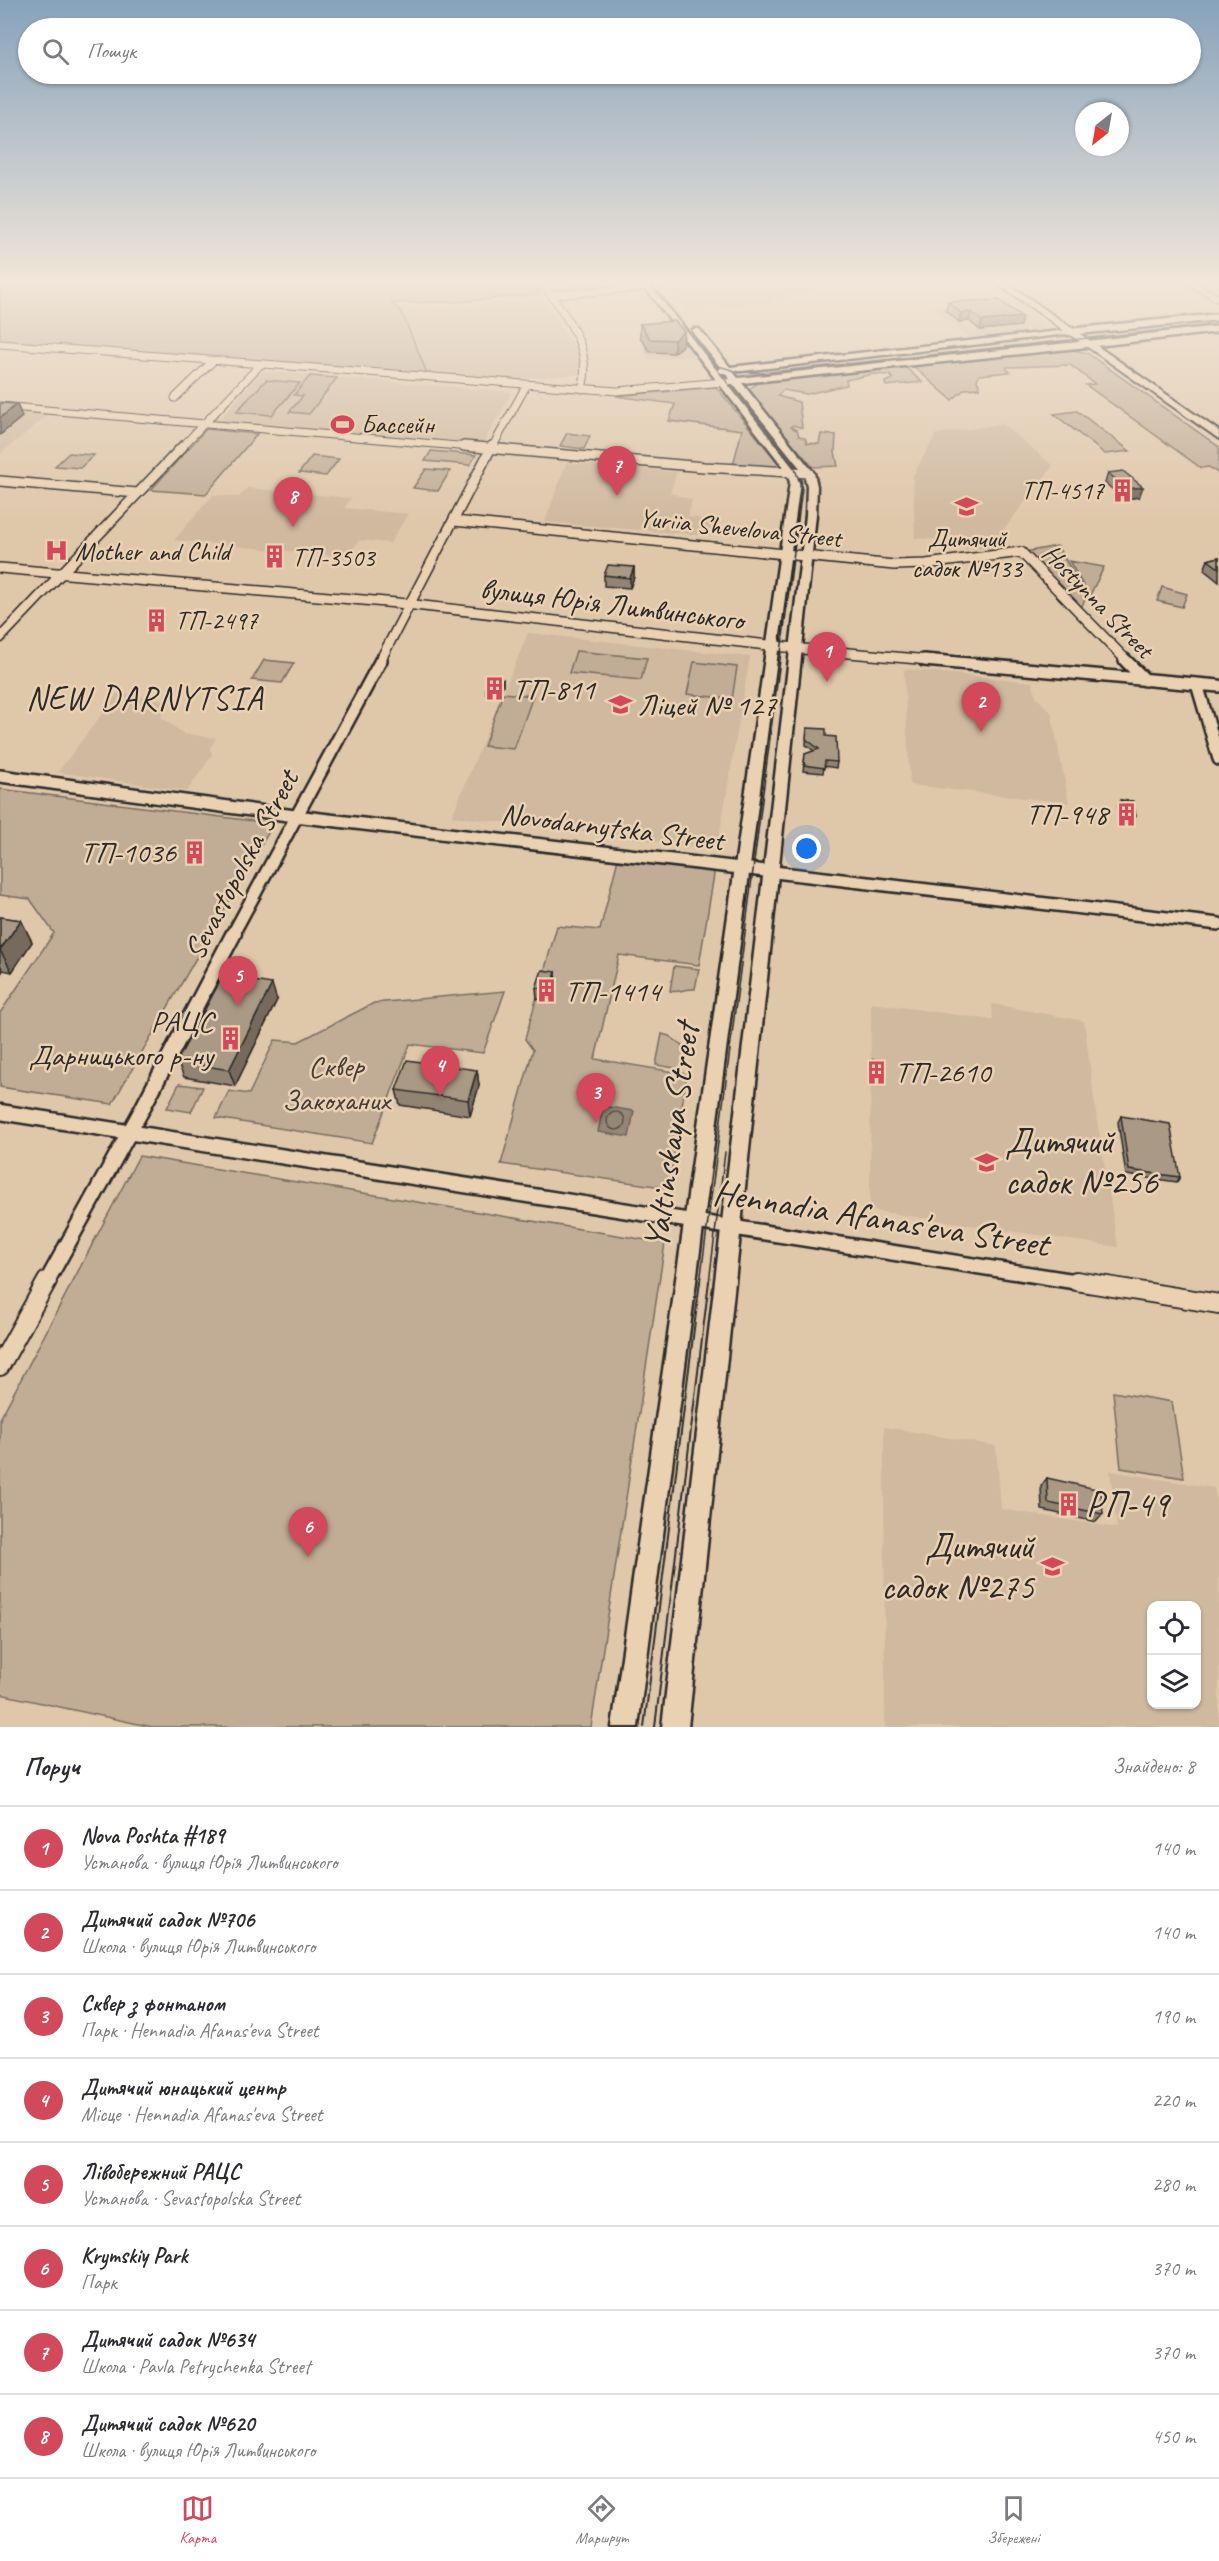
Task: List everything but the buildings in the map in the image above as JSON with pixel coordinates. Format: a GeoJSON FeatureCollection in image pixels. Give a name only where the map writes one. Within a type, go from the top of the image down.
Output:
{"type":"FeatureCollection","features":[{"type":"Feature","properties":{"kind":"main road"},"geometry":{"type":"LineString","coordinates":[[1111,361],[1219,436]]}},
{"type":"Feature","properties":{"kind":"street"},"geometry":{"type":"LineString","coordinates":[[207,361],[526,386],[640,391],[925,361]]}},
{"type":"Feature","properties":{"kind":"street"},"geometry":{"type":"LineString","coordinates":[[175,398],[213,361]]}},
{"type":"Feature","properties":{"kind":"street"},"geometry":{"type":"LineString","coordinates":[[582,389],[588,377],[585,361]]}},
{"type":"Feature","properties":{"kind":"street"},"geometry":{"type":"LineString","coordinates":[[706,361],[792,473]]}},
{"type":"Feature","properties":{"kind":"street"},"geometry":{"type":"LineString","coordinates":[[720,361],[809,473]]}},
{"type":"Feature","properties":{"kind":"street"},"geometry":{"type":"LineString","coordinates":[[715,372],[811,361]]}},
{"type":"Feature","properties":{"kind":"street"},"geometry":{"type":"LineString","coordinates":[[0,638],[200,425],[260,365]]}},
{"type":"Feature","properties":{"kind":"street","name":"Sevastopolska Street"},"geometry":{"type":"LineString","coordinates":[[0,1366],[129,1132],[295,816],[411,605],[526,386]]}},
{"type":"Feature","properties":{"kind":"street"},"geometry":{"type":"LineString","coordinates":[[0,406],[200,425],[809,473]]}},
{"type":"Feature","properties":{"kind":"street","name":"Yaltinskaya Street"},"geometry":{"type":"LineString","coordinates":[[625,1727],[795,482],[792,473]]}},
{"type":"Feature","properties":{"kind":"street","name":"Yaltinskaya Street"},"geometry":{"type":"LineString","coordinates":[[675,1727],[806,555],[812,486],[809,473]]}},
{"type":"Feature","properties":{"kind":"street"},"geometry":{"type":"LineString","coordinates":[[0,481],[137,493]]}},
{"type":"Feature","properties":{"kind":"street","name":"Yuriia Shevelova Street"},"geometry":{"type":"LineString","coordinates":[[454,521],[894,565],[926,564],[1021,552]]}},
{"type":"Feature","properties":{"kind":"street","name":"Hostynna Street"},"geometry":{"type":"LineString","coordinates":[[1021,552],[1145,680]]}},
{"type":"Feature","properties":{"kind":"street","name":"вулиця Юрія Литвинського"},"geometry":{"type":"LineString","coordinates":[[0,568],[411,605],[795,649],[1219,686]]}},
{"type":"Feature","properties":{"kind":"street"},"geometry":{"type":"LineString","coordinates":[[1197,684],[1219,759]]}},
{"type":"Feature","properties":{"kind":"street","name":"Novodarnytska Street"},"geometry":{"type":"LineString","coordinates":[[0,776],[295,816],[1219,924]]}},
{"type":"Feature","properties":{"kind":"street","name":"Hennadia Afanas'eva Street"},"geometry":{"type":"LineString","coordinates":[[0,1112],[1219,1304]]}},
{"type":"Feature","properties":{"kind":"shaded area"},"geometry":{"type":"Polygon","coordinates":[[[422,361],[582,361],[584,374],[511,379],[427,373],[422,361]]]}},
{"type":"Feature","properties":{"kind":"shaded area"},"geometry":{"type":"Polygon","coordinates":[[[262,371],[512,392],[483,443],[218,421],[262,371]]]}},
{"type":"Feature","properties":{"kind":"shaded area"},"geometry":{"type":"Polygon","coordinates":[[[0,409],[49,414],[0,454],[0,409]]]}},
{"type":"Feature","properties":{"kind":"shaded area","name":"Дитячий садок №133"},"geometry":{"type":"Polygon","coordinates":[[[1003,424],[1053,466],[993,543],[1001,544],[1003,550],[954,548],[953,542],[970,542],[915,538],[913,475],[936,434],[1003,424]]]}},
{"type":"Feature","properties":{"kind":"shaded area"},"geometry":{"type":"Polygon","coordinates":[[[566,463],[677,472],[670,493],[692,500],[688,517],[715,520],[711,536],[545,522],[566,463]]]}},
{"type":"Feature","properties":{"kind":"shaded area"},"geometry":{"type":"Polygon","coordinates":[[[247,488],[351,498],[344,508],[408,514],[390,543],[359,540],[347,557],[174,540],[213,495],[239,497],[247,488]]]}},
{"type":"Feature","properties":{"kind":"shaded area","name":"Ліцей № 127"},"geometry":{"type":"Polygon","coordinates":[[[528,633],[750,657],[717,849],[452,816],[528,633]]]}},
{"type":"Feature","properties":{"kind":"shaded area"},"geometry":{"type":"Polygon","coordinates":[[[904,669],[1032,682],[1036,697],[1051,712],[1069,803],[910,785],[904,669]]]}},
{"type":"Feature","properties":{"kind":"shaded area"},"geometry":{"type":"Polygon","coordinates":[[[118,693],[170,701],[161,717],[184,734],[216,738],[210,748],[212,755],[187,791],[58,772],[118,693]]]}},
{"type":"Feature","properties":{"kind":"shaded area","name":"Дитячий садок №256"},"geometry":{"type":"Polygon","coordinates":[[[871,1003],[993,1020],[992,1004],[1084,1021],[1096,1114],[1118,1247],[870,1210],[871,1003]]]}},
{"type":"Feature","properties":{"kind":"shaded area","name":"Дитячий садок №275"},"geometry":{"type":"Polygon","coordinates":[[[884,1427],[996,1446],[1001,1509],[1117,1528],[1110,1471],[1214,1488],[1219,1517],[1219,1727],[885,1727],[884,1427]]]}},
{"type":"Feature","properties":{"kind":"green space"},"geometry":{"type":"Polygon","coordinates":[[[239,361],[422,361],[427,373],[425,375],[239,361]]]}},
{"type":"Feature","properties":{"kind":"green space"},"geometry":{"type":"Polygon","coordinates":[[[960,361],[1098,361],[1219,447],[1219,474],[1209,467],[1201,468],[1086,385],[1095,384],[1070,365],[1008,367],[1006,368],[1010,372],[979,375],[977,380],[980,388],[965,389],[952,400],[912,365],[960,361]]]}},
{"type":"Feature","properties":{"kind":"green space"},"geometry":{"type":"Polygon","coordinates":[[[904,366],[922,382],[886,386],[885,382],[893,379],[890,375],[873,374],[846,380],[847,385],[807,394],[783,390],[778,396],[799,402],[802,428],[793,425],[791,427],[797,430],[799,436],[805,438],[807,443],[819,444],[821,434],[836,435],[835,452],[838,466],[813,467],[750,394],[749,389],[763,380],[904,366]]]}},
{"type":"Feature","properties":{"kind":"green space"},"geometry":{"type":"Polygon","coordinates":[[[310,376],[337,378],[309,414],[289,412],[303,396],[294,395],[310,376]]]}},
{"type":"Feature","properties":{"kind":"green space"},"geometry":{"type":"Polygon","coordinates":[[[266,380],[300,383],[272,415],[236,412],[266,380]]]}},
{"type":"Feature","properties":{"kind":"green space"},"geometry":{"type":"Polygon","coordinates":[[[716,387],[783,469],[733,465],[742,430],[669,421],[675,404],[616,396],[716,387]]]}},
{"type":"Feature","properties":{"kind":"green space"},"geometry":{"type":"Polygon","coordinates":[[[1077,411],[1130,451],[1105,454],[1054,414],[1077,411]]]}},
{"type":"Feature","properties":{"kind":"green space"},"geometry":{"type":"Polygon","coordinates":[[[206,429],[257,434],[206,494],[151,490],[206,429]]]}},
{"type":"Feature","properties":{"kind":"green space"},"geometry":{"type":"Polygon","coordinates":[[[567,433],[590,436],[584,449],[560,446],[567,433]]]}},
{"type":"Feature","properties":{"kind":"green space"},"geometry":{"type":"Polygon","coordinates":[[[431,451],[476,455],[470,465],[425,461],[431,451]]]}},
{"type":"Feature","properties":{"kind":"green space"},"geometry":{"type":"Polygon","coordinates":[[[69,453],[94,455],[80,468],[55,466],[69,453]]]}},
{"type":"Feature","properties":{"kind":"green space"},"geometry":{"type":"Polygon","coordinates":[[[312,456],[339,459],[326,476],[299,473],[312,456]]]}},
{"type":"Feature","properties":{"kind":"green space"},"geometry":{"type":"Polygon","coordinates":[[[426,469],[450,471],[438,491],[413,488],[426,469]]]}},
{"type":"Feature","properties":{"kind":"green space"},"geometry":{"type":"Polygon","coordinates":[[[1057,546],[1087,595],[1081,608],[1025,552],[1057,546]]]}},
{"type":"Feature","properties":{"kind":"green space"},"geometry":{"type":"Polygon","coordinates":[[[1069,561],[1104,567],[1090,595],[1087,592],[1069,561]]]}},
{"type":"Feature","properties":{"kind":"green space"},"geometry":{"type":"Polygon","coordinates":[[[1162,587],[1187,594],[1182,607],[1157,601],[1162,587]]]}},
{"type":"Feature","properties":{"kind":"green space"},"geometry":{"type":"Polygon","coordinates":[[[576,651],[647,658],[641,680],[569,673],[576,651]]]}},
{"type":"Feature","properties":{"kind":"green space"},"geometry":{"type":"Polygon","coordinates":[[[264,660],[294,663],[282,683],[252,680],[264,660]]]}},
{"type":"Feature","properties":{"kind":"green space"},"geometry":{"type":"Polygon","coordinates":[[[694,662],[737,667],[732,699],[687,694],[694,662]]]}},
{"type":"Feature","properties":{"kind":"green space"},"geometry":{"type":"Polygon","coordinates":[[[503,693],[533,696],[514,749],[484,746],[503,693]]]}},
{"type":"Feature","properties":{"kind":"green space"},"geometry":{"type":"Polygon","coordinates":[[[0,789],[268,823],[271,828],[112,1104],[0,1087],[0,1013],[54,933],[30,899],[0,895],[0,789]]]}},
{"type":"Feature","properties":{"kind":"green space"},"geometry":{"type":"Polygon","coordinates":[[[618,859],[713,870],[714,875],[699,965],[619,955],[595,1059],[687,1074],[669,1188],[501,1164],[533,1050],[525,1039],[557,926],[600,930],[618,859]]]}},
{"type":"Feature","properties":{"kind":"green space"},"geometry":{"type":"Polygon","coordinates":[[[674,966],[699,969],[695,989],[670,991],[674,966]]]}},
{"type":"Feature","properties":{"kind":"green space","name":"Сквер Закоханих"},"geometry":{"type":"Polygon","coordinates":[[[505,991],[483,1053],[410,1044],[372,1143],[216,1118],[229,1091],[249,1094],[275,1040],[298,1042],[374,1003],[505,991]]]}},
{"type":"Feature","properties":{"kind":"green space"},"geometry":{"type":"Polygon","coordinates":[[[662,1034],[686,1048],[681,1069],[656,1065],[662,1034]]]}},
{"type":"Feature","properties":{"kind":"green space"},"geometry":{"type":"Polygon","coordinates":[[[179,1084],[203,1087],[191,1112],[167,1108],[179,1084]]]}},
{"type":"Feature","properties":{"kind":"green space"},"geometry":{"type":"Polygon","coordinates":[[[139,1156],[665,1243],[591,1727],[152,1727],[0,1694],[0,1419],[139,1156]]]}},
{"type":"Feature","properties":{"kind":"green space"},"geometry":{"type":"Polygon","coordinates":[[[1113,1392],[1172,1402],[1184,1478],[1121,1468],[1113,1392]]]}},
{"type":"Feature","properties":{"kind":"water"},"geometry":{"type":"Polygon","coordinates":[[[603,1106],[634,1111],[629,1137],[598,1132],[603,1106]]]}},
{"type":"Feature","properties":{"kind":"tram line"},"geometry":{"type":"LineString","coordinates":[[700,1283],[802,489],[795,469],[710,361]]}},
{"type":"Feature","properties":{"kind":"tram line"},"geometry":{"type":"LineString","coordinates":[[715,365],[739,372],[761,373],[877,361]]}},
{"type":"Feature","properties":{"kind":"tram line"},"geometry":{"type":"LineString","coordinates":[[709,1283],[725,1152]]}},
{"type":"Feature","properties":{"kind":"tram line"},"geometry":{"type":"LineString","coordinates":[[644,1727],[700,1281]]}},
{"type":"Feature","properties":{"kind":"tram line"},"geometry":{"type":"LineString","coordinates":[[655,1727],[709,1281]]}},
{"type":"Feature","properties":{"kind":"place","name":"Бассейн"},"geometry":{"type":"Point","coordinates":[343,424]}},
{"type":"Feature","properties":{"kind":"place","name":"ТП-4517"},"geometry":{"type":"Point","coordinates":[1122,490]}},
{"type":"Feature","properties":{"kind":"place","name":"Дитячий садок №634"},"geometry":{"type":"Point","coordinates":[617,496]}},
{"type":"Feature","properties":{"kind":"place","name":"Дитячий садок №133"},"geometry":{"type":"Point","coordinates":[967,507]}},
{"type":"Feature","properties":{"kind":"place","name":"Дитячий садок №620"},"geometry":{"type":"Point","coordinates":[293,527]}},
{"type":"Feature","properties":{"kind":"place","name":"Mother and Child"},"geometry":{"type":"Point","coordinates":[57,551]}},
{"type":"Feature","properties":{"kind":"place","name":"ТП-3503"},"geometry":{"type":"Point","coordinates":[274,557]}},
{"type":"Feature","properties":{"kind":"place","name":"ТП-2497"},"geometry":{"type":"Point","coordinates":[157,620]}},
{"type":"Feature","properties":{"kind":"place","name":"Nova Poshta #189"},"geometry":{"type":"Point","coordinates":[827,682]}},
{"type":"Feature","properties":{"kind":"place","name":"ТП-811"},"geometry":{"type":"Point","coordinates":[495,689]}},
{"type":"Feature","properties":{"kind":"place","name":"Ліцей № 127"},"geometry":{"type":"Point","coordinates":[620,705]}},
{"type":"Feature","properties":{"kind":"place","name":"Дитячий садок №706"},"geometry":{"type":"Point","coordinates":[981,732]}},
{"type":"Feature","properties":{"kind":"place","name":"ТП-948"},"geometry":{"type":"Point","coordinates":[1126,814]}},
{"type":"Feature","properties":{"kind":"place","name":"ТП-1036"},"geometry":{"type":"Point","coordinates":[194,852]}},
{"type":"Feature","properties":{"kind":"place","name":"ТП-1414"},"geometry":{"type":"Point","coordinates":[547,991]}},
{"type":"Feature","properties":{"kind":"place","name":"Лівобережний РАЦС"},"geometry":{"type":"Point","coordinates":[238,1006]}},
{"type":"Feature","properties":{"kind":"place","name":"РАЦС Дарницького р-ну"},"geometry":{"type":"Point","coordinates":[231,1038]}},
{"type":"Feature","properties":{"kind":"place","name":"ТП-2610"},"geometry":{"type":"Point","coordinates":[877,1072]}},
{"type":"Feature","properties":{"kind":"place","name":"Дитячий юнацький центр"},"geometry":{"type":"Point","coordinates":[440,1096]}},
{"type":"Feature","properties":{"kind":"place","name":"Сквер з фонтаном"},"geometry":{"type":"Point","coordinates":[596,1123]}},
{"type":"Feature","properties":{"kind":"place","name":"Дитячий садок №256"},"geometry":{"type":"Point","coordinates":[987,1162]}},
{"type":"Feature","properties":{"kind":"place","name":"РП-49"},"geometry":{"type":"Point","coordinates":[1068,1504]}},
{"type":"Feature","properties":{"kind":"place","name":"Krymskiy Park"},"geometry":{"type":"Point","coordinates":[308,1557]}},
{"type":"Feature","properties":{"kind":"place","name":"Дитячий садок №275"},"geometry":{"type":"Point","coordinates":[1052,1567]}},
{"type":"Feature","properties":{"kind":"district","name":"NEW DARNYTSIA"},"geometry":{"type":"Point","coordinates":[145,698]}}]}
